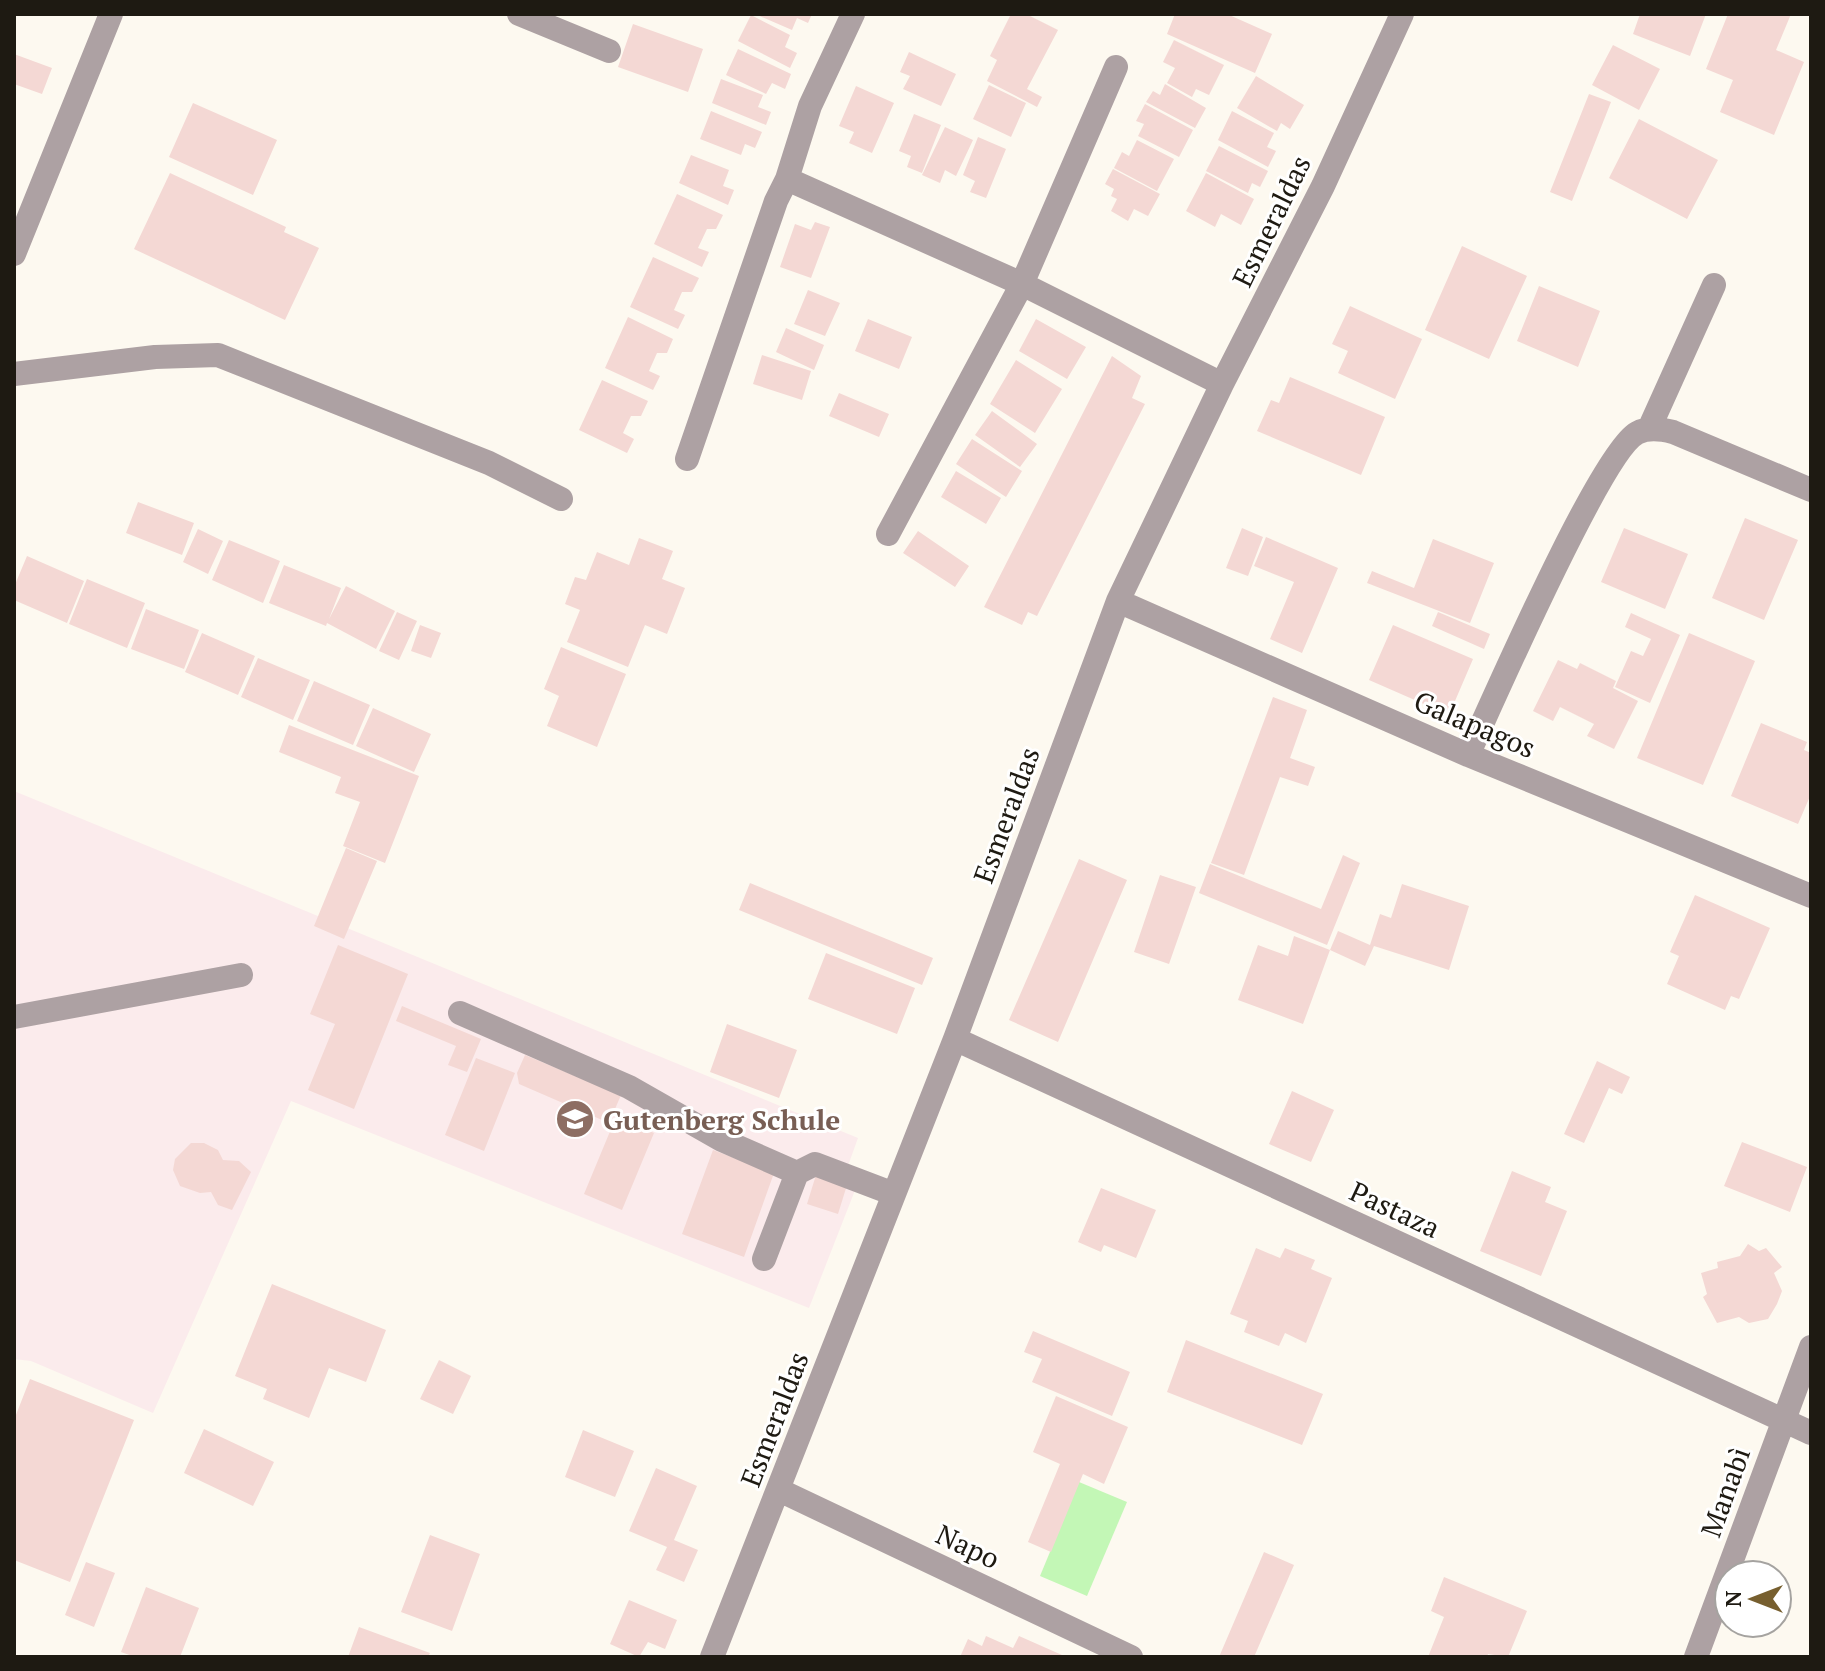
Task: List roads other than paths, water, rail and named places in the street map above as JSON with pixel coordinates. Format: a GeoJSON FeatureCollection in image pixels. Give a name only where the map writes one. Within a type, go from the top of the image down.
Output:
{"type":"FeatureCollection","features":[{"type":"Feature","properties":{"kind":"street"},"geometry":{"type":"LineString","coordinates":[[17,237],[111,14]]}},
{"type":"Feature","properties":{"kind":"street"},"geometry":{"type":"LineString","coordinates":[[519,14],[609,51]]}},
{"type":"Feature","properties":{"kind":"street"},"geometry":{"type":"LineString","coordinates":[[687,459],[810,106],[853,14]]}},
{"type":"Feature","properties":{"kind":"street","name":"Esmeraldas"},"geometry":{"type":"LineString","coordinates":[[712,1657],[955,1039],[1118,601],[1222,384],[1323,186],[1402,14]]}},
{"type":"Feature","properties":{"kind":"street"},"geometry":{"type":"LineString","coordinates":[[888,534],[1022,284],[1116,67]]}},
{"type":"Feature","properties":{"kind":"street"},"geometry":{"type":"LineString","coordinates":[[787,179],[1022,284],[1222,384]]}},
{"type":"Feature","properties":{"kind":"street"},"geometry":{"type":"LineString","coordinates":[[1649,429],[1714,285]]}},
{"type":"Feature","properties":{"kind":"street"},"geometry":{"type":"LineString","coordinates":[[14,374],[155,357],[218,355],[489,463],[561,499]]}},
{"type":"Feature","properties":{"kind":"street"},"geometry":{"type":"LineString","coordinates":[[1468,755],[1575,530],[1606,471],[1629,439],[1649,429],[1673,432],[1811,490]]}},
{"type":"Feature","properties":{"kind":"street","name":"Galapagos"},"geometry":{"type":"LineString","coordinates":[[1118,601],[1468,755],[1811,896]]}},
{"type":"Feature","properties":{"kind":"street"},"geometry":{"type":"LineString","coordinates":[[14,1017],[241,975]]}},
{"type":"Feature","properties":{"kind":"street"},"geometry":{"type":"LineString","coordinates":[[460,1013],[629,1087],[722,1140],[797,1173]]}},
{"type":"Feature","properties":{"kind":"street","name":"Pastaza"},"geometry":{"type":"LineString","coordinates":[[955,1039],[1811,1433]]}},
{"type":"Feature","properties":{"kind":"street"},"geometry":{"type":"LineString","coordinates":[[764,1259],[797,1173],[815,1164],[894,1194]]}},
{"type":"Feature","properties":{"kind":"street","name":"Manabì"},"geometry":{"type":"LineString","coordinates":[[1696,1657],[1811,1347]]}},
{"type":"Feature","properties":{"kind":"street","name":"Napo"},"geometry":{"type":"LineString","coordinates":[[779,1490],[1131,1657]]}},
{"type":"Feature","properties":{"kind":"place","name":"Gutenberg Schule"},"geometry":{"type":"Point","coordinates":[575,1119]}}]}
